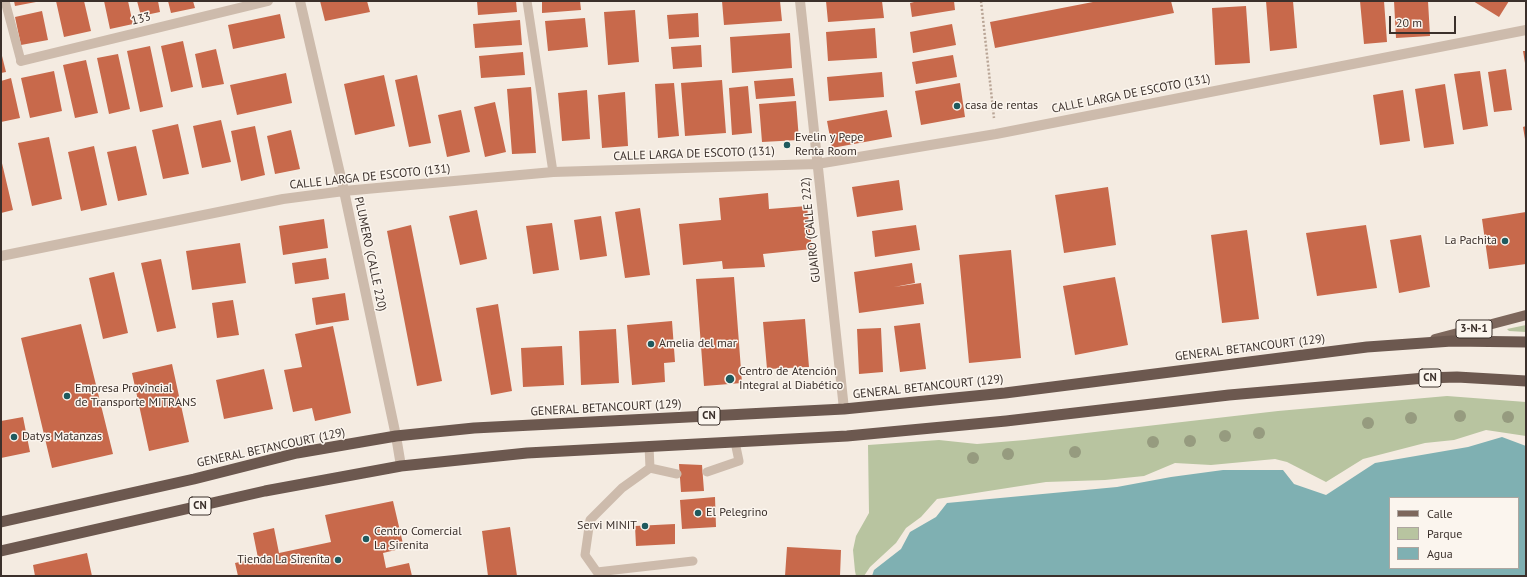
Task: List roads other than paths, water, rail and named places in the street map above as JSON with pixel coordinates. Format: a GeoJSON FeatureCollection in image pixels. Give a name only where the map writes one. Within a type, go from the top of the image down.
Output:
{"type":"FeatureCollection","features":[{"type":"Feature","properties":{"kind":"highway","name":"GENERAL BETANCOURT (129)"},"geometry":{"type":"LineString","coordinates":[[1,522],[194,479],[297,453],[396,436],[474,428],[844,409],[1005,393],[1367,346],[1423,342]]}},
{"type":"Feature","properties":{"kind":"highway","name":"CN"},"geometry":{"type":"LineString","coordinates":[[1423,342],[1526,342]]}},
{"type":"Feature","properties":{"kind":"highway","name":"CN"},"geometry":{"type":"LineString","coordinates":[[1,551],[265,491],[401,466],[527,453],[847,436],[998,422],[1229,395],[1350,384],[1457,377],[1526,381]]}},
{"type":"Feature","properties":{"kind":"main road","name":"GENERAL BETANCOURT (129)"},"geometry":{"type":"LineString","coordinates":[[1423,342],[1526,315]]}},
{"type":"Feature","properties":{"kind":"street","name":"133"},"geometry":{"type":"LineString","coordinates":[[21,61],[268,1]]}},
{"type":"Feature","properties":{"kind":"street","name":"PLUMERO (CALLE 220)"},"geometry":{"type":"LineString","coordinates":[[300,1],[344,191],[401,466]]}},
{"type":"Feature","properties":{"kind":"street","name":"GUAIRO (CALLE 222)"},"geometry":{"type":"LineString","coordinates":[[800,1],[844,409]]}},
{"type":"Feature","properties":{"kind":"street","name":"CALLE LARGA DE ESCOTO (131)"},"geometry":{"type":"LineString","coordinates":[[1,256],[283,199],[344,191],[552,172],[817,164],[996,134],[1526,30]]}},
{"type":"Feature","properties":{"kind":"lane"},"geometry":{"type":"LineString","coordinates":[[5,1],[21,61]]}},
{"type":"Feature","properties":{"kind":"lane"},"geometry":{"type":"LineString","coordinates":[[527,1],[552,172]]}},
{"type":"Feature","properties":{"kind":"lane"},"geometry":{"type":"LineString","coordinates":[[707,472],[739,461],[735,442]]}},
{"type":"Feature","properties":{"kind":"lane"},"geometry":{"type":"LineString","coordinates":[[649,446],[650,468]]}},
{"type":"Feature","properties":{"kind":"lane"},"geometry":{"type":"LineString","coordinates":[[677,474],[650,468],[622,488],[590,520],[584,554],[597,572],[693,561]]}},
{"type":"Feature","properties":{"kind":"water"},"geometry":{"type":"Polygon","coordinates":[[[1502,437],[1526,446],[1526,576],[872,576],[874,570],[901,549],[910,532],[936,517],[947,503],[1117,487],[1171,477],[1223,470],[1283,470],[1294,484],[1326,495],[1375,463],[1468,447],[1502,437]]]}},
{"type":"Feature","properties":{"kind":"place","name":"casa de rentas"},"geometry":{"type":"Point","coordinates":[957,106]}},
{"type":"Feature","properties":{"kind":"place","name":"Evelin y Pepe Renta Room"},"geometry":{"type":"Point","coordinates":[787,145]}},
{"type":"Feature","properties":{"kind":"place","name":"La Pachita"},"geometry":{"type":"Point","coordinates":[1505,241]}},
{"type":"Feature","properties":{"kind":"place","name":"Amelia del mar"},"geometry":{"type":"Point","coordinates":[651,344]}},
{"type":"Feature","properties":{"kind":"place","name":"Centro de Atención Integral al Diabético"},"geometry":{"type":"Point","coordinates":[730,379]}},
{"type":"Feature","properties":{"kind":"place","name":"Empresa Provincial de Transporte MITRANS"},"geometry":{"type":"Point","coordinates":[67,396]}},
{"type":"Feature","properties":{"kind":"place","name":"Datys Matanzas"},"geometry":{"type":"Point","coordinates":[14,437]}},
{"type":"Feature","properties":{"kind":"place","name":"El Pelegrino"},"geometry":{"type":"Point","coordinates":[698,513]}},
{"type":"Feature","properties":{"kind":"place","name":"Servi MINIT"},"geometry":{"type":"Point","coordinates":[645,526]}},
{"type":"Feature","properties":{"kind":"place","name":"Centro Comercial La Sirenita"},"geometry":{"type":"Point","coordinates":[366,539]}},
{"type":"Feature","properties":{"kind":"place","name":"Tienda La Sirenita"},"geometry":{"type":"Point","coordinates":[338,560]}}]}
